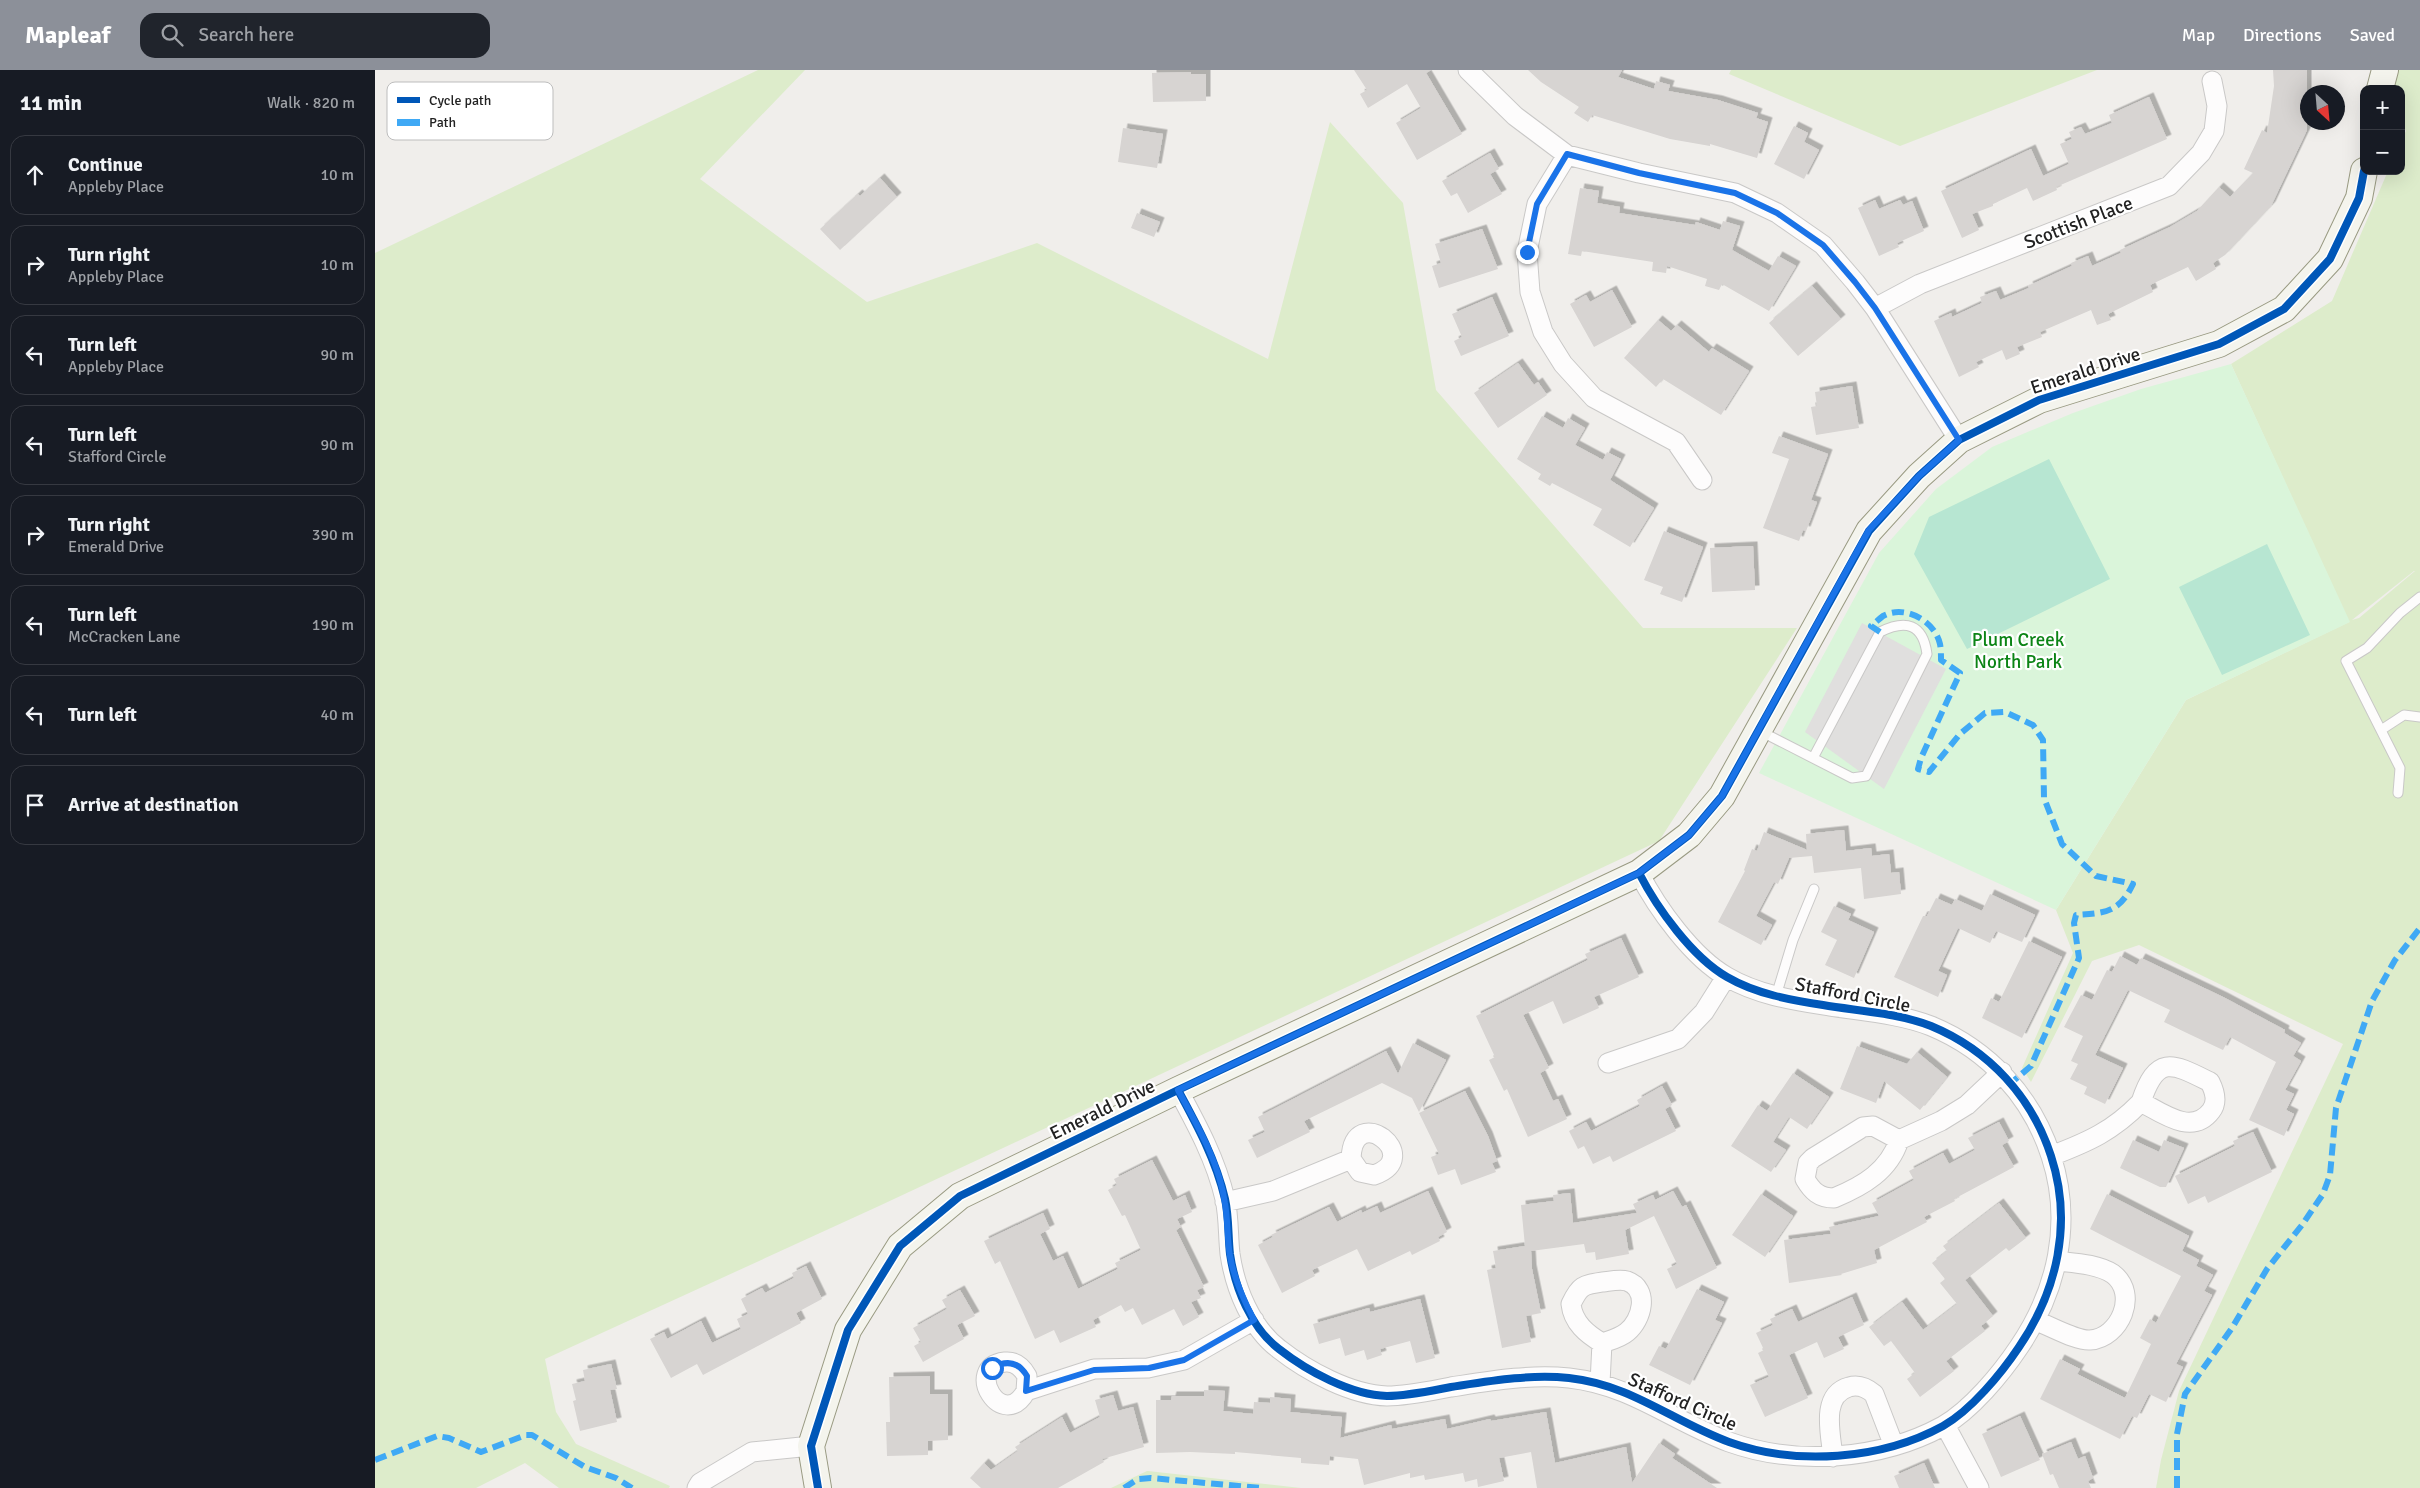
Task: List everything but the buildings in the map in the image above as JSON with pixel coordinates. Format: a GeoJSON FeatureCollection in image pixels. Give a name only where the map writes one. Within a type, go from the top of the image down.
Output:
{"type":"FeatureCollection","features":[{"type":"Feature","properties":{"kind":"street"},"geometry":{"type":"LineString","coordinates":[[1468,70],[1515,116],[1567,154],[1639,173],[1735,193],[1777,213],[1823,245],[1875,308],[1959,440]]}},
{"type":"Feature","properties":{"kind":"street"},"geometry":{"type":"LineString","coordinates":[[2381,85],[2385,70]]}},
{"type":"Feature","properties":{"kind":"street","name":"Scottish Place"},"geometry":{"type":"LineString","coordinates":[[1875,308],[1920,284],[2169,186],[2201,153],[2214,131],[2217,106],[2212,81]]}},
{"type":"Feature","properties":{"kind":"street"},"geometry":{"type":"LineString","coordinates":[[1567,154],[1537,204],[1527,252],[1530,292],[1543,332],[1563,364],[1594,398],[1676,442],[1702,480]]}},
{"type":"Feature","properties":{"kind":"street","name":"Emerald Drive"},"geometry":{"type":"LineString","coordinates":[[818,1488],[811,1446],[848,1330],[900,1246],[960,1196],[1178,1090],[1639,873],[1689,835],[1722,796],[1869,530],[1919,476],[1959,440],[2039,400],[2219,344],[2284,309],[2330,259],[2359,198],[2363,175]]}},
{"type":"Feature","properties":{"kind":"street","name":"Stafford Circle"},"geometry":{"type":"LineString","coordinates":[[1178,1090],[1201,1133],[1215,1166],[1225,1202],[1230,1256],[1239,1291],[1254,1320],[1274,1346],[1316,1375],[1366,1392],[1385,1396],[1412,1394],[1502,1378],[1539,1377],[1600,1383],[1632,1394],[1731,1442],[1796,1456],[1833,1457],[1893,1446],[1945,1425],[1979,1395],[2012,1357],[2036,1321],[2049,1290],[2057,1260],[2062,1223],[2058,1185],[2051,1156],[2034,1117],[2002,1072],[1977,1052],[1929,1026],[1905,1019],[1776,996],[1726,977],[1689,944],[1651,897],[1639,873]]}},
{"type":"Feature","properties":{"kind":"street"},"geometry":{"type":"LineString","coordinates":[[1608,1063],[1677,1038],[1704,1012],[1726,977]]}},
{"type":"Feature","properties":{"kind":"street"},"geometry":{"type":"LineString","coordinates":[[1899,1140],[1873,1126],[1863,1127],[1813,1158],[1808,1163],[1805,1178],[1817,1194],[1825,1198],[1834,1198],[1883,1170],[1895,1153],[1899,1140],[1941,1121],[1967,1105],[2002,1072]]}},
{"type":"Feature","properties":{"kind":"street"},"geometry":{"type":"LineString","coordinates":[[2051,1156],[2096,1139],[2127,1117],[2141,1102]]}},
{"type":"Feature","properties":{"kind":"street"},"geometry":{"type":"LineString","coordinates":[[1225,1202],[1273,1191],[1351,1159]]}},
{"type":"Feature","properties":{"kind":"street"},"geometry":{"type":"LineString","coordinates":[[2036,1321],[2088,1340],[2108,1335],[2121,1319],[2125,1300],[2124,1290],[2112,1274],[2098,1268],[2057,1260]]}},
{"type":"Feature","properties":{"kind":"street"},"geometry":{"type":"LineString","coordinates":[[1026,1391],[1094,1370],[1149,1368],[1184,1360],[1254,1320]]}},
{"type":"Feature","properties":{"kind":"street"},"geometry":{"type":"LineString","coordinates":[[1600,1383],[1602,1343]]}},
{"type":"Feature","properties":{"kind":"street"},"geometry":{"type":"LineString","coordinates":[[1833,1457],[1830,1425],[1831,1402],[1842,1389],[1850,1386],[1867,1388],[1875,1394],[1893,1446]]}},
{"type":"Feature","properties":{"kind":"street"},"geometry":{"type":"LineString","coordinates":[[1945,1425],[1979,1488]]}},
{"type":"Feature","properties":{"kind":"street"},"geometry":{"type":"LineString","coordinates":[[697,1488],[700,1482],[752,1452],[811,1446]]}},
{"type":"Feature","properties":{"kind":"lane"},"geometry":{"type":"LineString","coordinates":[[2399,792],[2400,768],[2345,661],[2367,648],[2400,613],[2420,597]]}},
{"type":"Feature","properties":{"kind":"lane"},"geometry":{"type":"LineString","coordinates":[[1757,730],[1852,778],[1867,776],[1927,654],[1925,639],[1918,630],[1905,624],[1891,626],[1879,632],[1813,758]]}},
{"type":"Feature","properties":{"kind":"lane"},"geometry":{"type":"LineString","coordinates":[[2381,730],[2404,715],[2420,717]]}},
{"type":"Feature","properties":{"kind":"lane"},"geometry":{"type":"LineString","coordinates":[[1776,996],[1793,940],[1814,889]]}},
{"type":"Feature","properties":{"kind":"green space"},"geometry":{"type":"Polygon","coordinates":[[[758,70],[805,70],[700,179],[867,302],[1037,243],[1268,359],[1330,122],[1403,203],[1436,390],[1643,628],[1797,628],[1659,841],[879,1206],[545,1359],[556,1412],[576,1444],[670,1486],[669,1488],[559,1488],[525,1463],[476,1488],[375,1488],[375,253],[758,70]]]}},
{"type":"Feature","properties":{"kind":"green space"},"geometry":{"type":"Polygon","coordinates":[[[1731,70],[2097,70],[1900,146],[1729,74],[1731,70]]]}},
{"type":"Feature","properties":{"kind":"green space"},"geometry":{"type":"Polygon","coordinates":[[[2371,70],[2420,70],[2420,1488],[2156,1488],[2161,1460],[2179,1391],[2343,1044],[2139,945],[2092,961],[2031,1082],[2022,1068],[2073,953],[2056,910],[2186,700],[2349,622],[2231,364],[2332,301],[2386,175],[2405,175],[2405,85],[2384,85],[2381,79],[2371,70]],[[2414,571],[2352,620],[2359,618],[2415,571],[2414,571]]]}},
{"type":"Feature","properties":{"kind":"green space","name":"Plum Creek North Park"},"geometry":{"type":"Polygon","coordinates":[[[2231,364],[2350,622],[2186,700],[2056,910],[1759,773],[1879,553],[1936,489],[1992,447],[2073,413],[2141,389],[2231,364]]]}},
{"type":"Feature","properties":{"kind":"green space"},"geometry":{"type":"Polygon","coordinates":[[[2049,459],[2110,579],[1967,649],[1914,554],[1929,517],[2049,459]]]}},
{"type":"Feature","properties":{"kind":"green space"},"geometry":{"type":"Polygon","coordinates":[[[2267,544],[2310,635],[2222,675],[2179,587],[2267,544]]]}},
{"type":"Feature","properties":{"kind":"green space"},"geometry":{"type":"Polygon","coordinates":[[[1148,1471],[1301,1488],[1111,1488],[1148,1471]]]}},
{"type":"Feature","properties":{"kind":"shaded area"},"geometry":{"type":"Polygon","coordinates":[[[1862,623],[1946,669],[1884,789],[1805,732],[1862,623]]]}},
{"type":"Feature","properties":{"kind":"marked path"},"geometry":{"type":"LineString","coordinates":[[1880,632],[1871,626],[1883,616],[1900,612],[1918,617],[1926,622],[1937,636],[1941,660],[1960,673],[1921,758],[1918,769],[1929,772],[1960,734],[1985,713],[2005,712],[2033,725],[2043,740],[2044,798],[2062,844],[2096,876],[2133,884],[2122,901],[2110,910],[2076,915],[2074,923],[2079,958],[2031,1066],[2011,1083]]}},
{"type":"Feature","properties":{"kind":"marked path"},"geometry":{"type":"LineString","coordinates":[[2177,1488],[2177,1434],[2185,1394],[2232,1328],[2267,1269],[2302,1225],[2323,1194],[2330,1175],[2336,1108],[2372,1001],[2395,960],[2420,928]]}},
{"type":"Feature","properties":{"kind":"marked path"},"geometry":{"type":"LineString","coordinates":[[375,1460],[437,1436],[449,1438],[481,1452],[526,1435],[532,1435],[585,1467],[616,1478],[632,1488]]}},
{"type":"Feature","properties":{"kind":"marked path"},"geometry":{"type":"LineString","coordinates":[[1124,1488],[1138,1479],[1151,1478],[1261,1488]]}},
{"type":"Feature","properties":{"kind":"cycle path"},"geometry":{"type":"LineString","coordinates":[[818,1488],[811,1446],[848,1330],[900,1246],[960,1196],[1178,1090],[1639,873],[1689,835],[1722,796],[1869,531],[1919,476],[1959,440],[2039,400],[2219,344],[2284,309],[2330,259],[2359,198],[2363,175]]}},
{"type":"Feature","properties":{"kind":"cycle path"},"geometry":{"type":"LineString","coordinates":[[1178,1090],[1217,1170],[1226,1206],[1232,1267],[1246,1306],[1260,1330],[1279,1349],[1330,1380],[1373,1395],[1387,1396],[1510,1379],[1539,1377],[1569,1378],[1613,1388],[1708,1434],[1729,1442],[1755,1450],[1782,1454],[1838,1456],[1866,1452],[1893,1446],[1943,1426],[1975,1401],[2012,1357],[2032,1325],[2052,1280],[2061,1231],[2061,1206],[2051,1156],[2043,1134],[2020,1095],[2006,1078],[1972,1048],[1952,1036],[1931,1026],[1892,1015],[1774,996],[1750,988],[1727,977],[1701,957],[1677,931],[1655,901],[1639,873]]}},
{"type":"Feature","properties":{"kind":"route"},"geometry":{"type":"LineString","coordinates":[[992,1368],[1001,1363],[1017,1364],[1027,1376],[1026,1391],[1094,1370],[1149,1368],[1184,1360],[1254,1320],[1239,1291],[1230,1256],[1225,1202],[1215,1166],[1201,1133],[1178,1090],[1639,873],[1689,835],[1722,796],[1869,530],[1919,476],[1959,440],[1875,308],[1823,245],[1777,213],[1735,193],[1639,173],[1567,154],[1537,204],[1527,252]]}}]}
